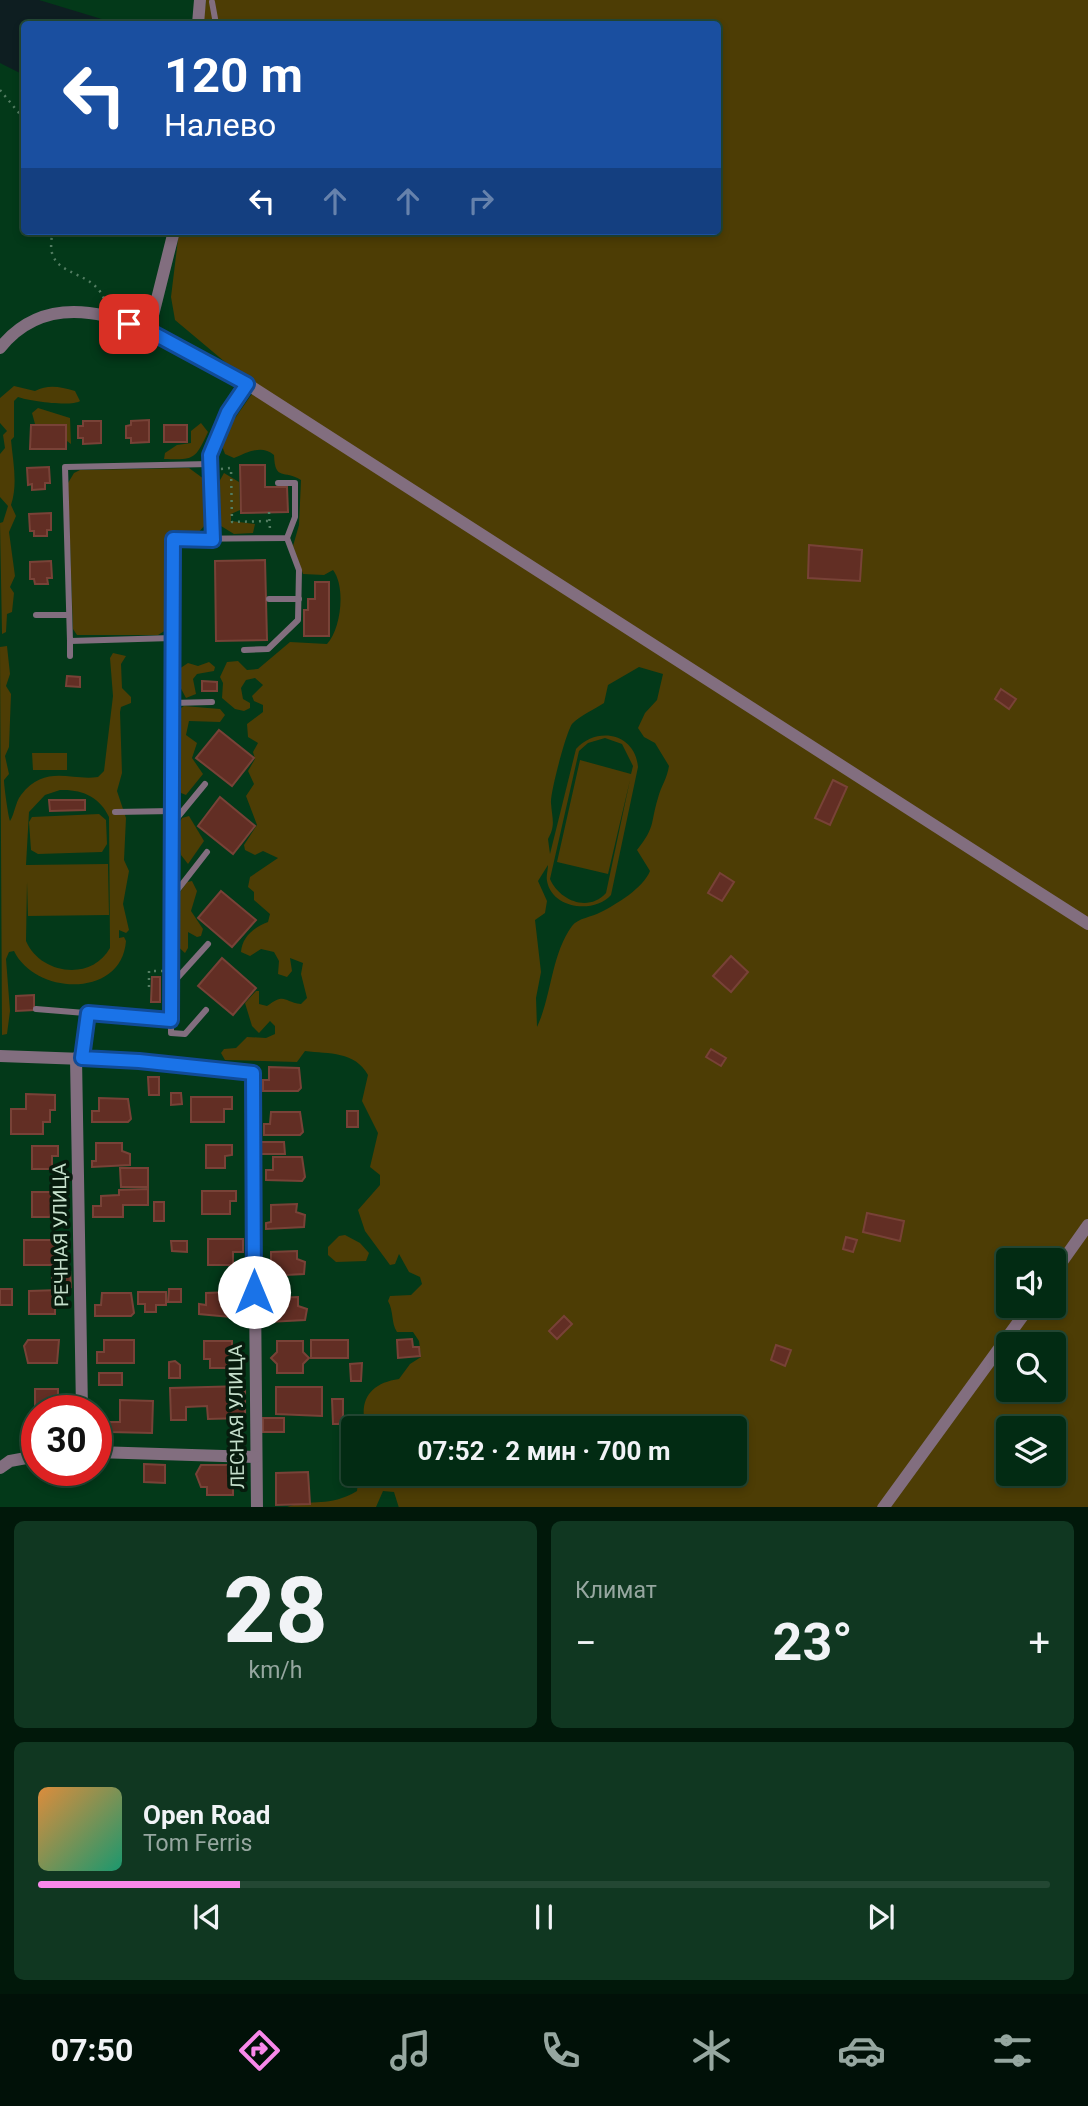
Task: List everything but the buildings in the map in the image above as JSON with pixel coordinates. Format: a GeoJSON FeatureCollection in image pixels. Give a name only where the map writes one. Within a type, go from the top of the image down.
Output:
{"type":"FeatureCollection","features":[{"type":"Feature","properties":{"kind":"street"},"geometry":{"type":"LineString","coordinates":[[199,21],[206,1]]}},
{"type":"Feature","properties":{"kind":"street"},"geometry":{"type":"LineString","coordinates":[[149,331],[173,235]]}},
{"type":"Feature","properties":{"kind":"street"},"geometry":{"type":"LineString","coordinates":[[0,348],[11,334],[33,320],[55,313],[83,312],[108,316],[149,331],[247,384],[1088,924]]}},
{"type":"Feature","properties":{"kind":"street"},"geometry":{"type":"LineString","coordinates":[[0,1056],[79,1058]]}},
{"type":"Feature","properties":{"kind":"street","name":"ЛЕСНАЯ УЛИЦА"},"geometry":{"type":"LineString","coordinates":[[79,1058],[139,1061],[253,1073],[257,1507]]}},
{"type":"Feature","properties":{"kind":"street","name":"РЕЧНАЯ УЛИЦА"},"geometry":{"type":"LineString","coordinates":[[79,1058],[82,1395]]}},
{"type":"Feature","properties":{"kind":"street"},"geometry":{"type":"LineString","coordinates":[[1066,1256],[1088,1226]]}},
{"type":"Feature","properties":{"kind":"street"},"geometry":{"type":"LineString","coordinates":[[883,1507],[1021,1318]]}},
{"type":"Feature","properties":{"kind":"street"},"geometry":{"type":"LineString","coordinates":[[112,1453],[255,1457]]}},
{"type":"Feature","properties":{"kind":"street"},"geometry":{"type":"LineString","coordinates":[[0,1468],[10,1461],[21,1459]]}},
{"type":"Feature","properties":{"kind":"lane"},"geometry":{"type":"LineString","coordinates":[[206,1],[215,21]]}},
{"type":"Feature","properties":{"kind":"lane"},"geometry":{"type":"LineString","coordinates":[[213,540],[210,455],[228,412],[247,384]]}},
{"type":"Feature","properties":{"kind":"lane"},"geometry":{"type":"LineString","coordinates":[[70,656],[65,467],[211,466]]}},
{"type":"Feature","properties":{"kind":"lane"},"geometry":{"type":"LineString","coordinates":[[244,650],[268,649],[298,620],[299,570],[287,538],[295,517],[295,484],[278,483]]}},
{"type":"Feature","properties":{"kind":"lane"},"geometry":{"type":"LineString","coordinates":[[206,1010],[185,1034],[171,1033],[173,539],[287,538]]}},
{"type":"Feature","properties":{"kind":"lane"},"geometry":{"type":"LineString","coordinates":[[269,599],[299,599]]}},
{"type":"Feature","properties":{"kind":"lane"},"geometry":{"type":"LineString","coordinates":[[36,615],[69,615]]}},
{"type":"Feature","properties":{"kind":"lane"},"geometry":{"type":"LineString","coordinates":[[70,640],[172,638]]}},
{"type":"Feature","properties":{"kind":"lane"},"geometry":{"type":"LineString","coordinates":[[172,703],[212,702]]}},
{"type":"Feature","properties":{"kind":"lane"},"geometry":{"type":"LineString","coordinates":[[172,824],[205,784]]}},
{"type":"Feature","properties":{"kind":"lane"},"geometry":{"type":"LineString","coordinates":[[115,812],[172,811]]}},
{"type":"Feature","properties":{"kind":"lane"},"geometry":{"type":"LineString","coordinates":[[171,898],[208,852]]}},
{"type":"Feature","properties":{"kind":"lane"},"geometry":{"type":"LineString","coordinates":[[171,985],[208,944]]}},
{"type":"Feature","properties":{"kind":"lane"},"geometry":{"type":"LineString","coordinates":[[36,1009],[171,1020]]}},
{"type":"Feature","properties":{"kind":"lane"},"geometry":{"type":"LineString","coordinates":[[79,1058],[88,1013]]}},
{"type":"Feature","properties":{"kind":"path"},"geometry":{"type":"LineString","coordinates":[[0,90],[21,115]]}},
{"type":"Feature","properties":{"kind":"path"},"geometry":{"type":"LineString","coordinates":[[52,235],[51,253],[58,264],[86,277],[99,288],[108,316]]}},
{"type":"Feature","properties":{"kind":"path"},"geometry":{"type":"LineString","coordinates":[[211,466],[231,468],[232,522],[270,521]]}},
{"type":"Feature","properties":{"kind":"path"},"geometry":{"type":"LineString","coordinates":[[269,512],[270,538]]}},
{"type":"Feature","properties":{"kind":"path"},"geometry":{"type":"LineString","coordinates":[[149,987],[149,971],[171,971]]}},
{"type":"Feature","properties":{"kind":"shaded area"},"geometry":{"type":"Polygon","coordinates":[[[0,0],[39,0],[108,21],[21,21],[21,74],[0,63],[0,0]]]}},
{"type":"Feature","properties":{"kind":"shaded area"},"geometry":{"type":"Polygon","coordinates":[[[206,0],[1088,0],[1088,1507],[399,1507],[394,1492],[383,1491],[376,1507],[287,1507],[337,1499],[357,1491],[358,1486],[747,1486],[747,1416],[364,1416],[369,1394],[381,1384],[399,1379],[410,1364],[421,1357],[419,1341],[413,1332],[397,1332],[388,1301],[390,1296],[411,1295],[422,1284],[420,1277],[409,1272],[399,1254],[395,1264],[390,1265],[365,1231],[358,1210],[380,1185],[380,1175],[370,1167],[378,1133],[362,1101],[368,1075],[363,1067],[341,1055],[305,1051],[297,1062],[225,1060],[221,1053],[224,1049],[236,1048],[247,1037],[266,1038],[275,1034],[275,1026],[270,1021],[259,1033],[252,1026],[245,1003],[256,991],[259,991],[259,1004],[267,1006],[281,999],[301,1004],[307,998],[301,974],[303,963],[290,958],[292,971],[287,977],[278,974],[279,961],[274,952],[261,949],[250,956],[241,952],[246,937],[268,922],[270,914],[254,900],[254,892],[248,887],[250,877],[278,858],[263,851],[255,855],[245,850],[244,845],[257,825],[246,796],[254,784],[248,771],[255,759],[253,752],[258,743],[248,737],[247,724],[263,712],[263,705],[254,701],[252,696],[263,685],[255,678],[246,680],[241,688],[243,699],[250,703],[250,708],[244,711],[235,709],[222,698],[223,683],[220,677],[227,662],[238,661],[247,670],[258,669],[290,642],[327,644],[336,628],[340,587],[333,570],[324,575],[303,574],[293,546],[299,525],[301,480],[278,472],[274,455],[264,450],[254,450],[234,458],[225,454],[222,446],[233,421],[256,388],[175,320],[171,297],[179,235],[721,235],[721,21],[203,21],[206,0]],[[639,667],[608,685],[604,703],[575,721],[566,739],[551,797],[553,825],[548,839],[550,854],[576,749],[594,737],[614,737],[623,740],[630,747],[638,767],[611,895],[595,905],[575,906],[565,903],[550,890],[547,879],[548,865],[538,881],[547,901],[545,913],[535,920],[541,972],[536,998],[537,1027],[560,950],[572,926],[622,900],[642,883],[650,871],[637,850],[650,830],[669,766],[655,743],[644,737],[638,728],[645,713],[657,700],[663,674],[639,667]],[[605,738],[588,743],[579,751],[550,879],[560,893],[575,901],[591,902],[606,893],[630,780],[608,874],[557,862],[580,760],[631,774],[633,766],[622,744],[605,738]]]}},
{"type":"Feature","properties":{"kind":"shaded area"},"geometry":{"type":"Polygon","coordinates":[[[14,386],[35,391],[50,387],[64,388],[75,391],[80,401],[40,402],[18,397],[14,401],[14,437],[11,440],[15,481],[11,505],[16,516],[9,532],[15,576],[10,587],[14,593],[12,612],[7,614],[6,632],[2,634],[0,523],[3,522],[8,506],[0,497],[0,454],[5,448],[3,435],[7,431],[0,423],[0,398],[14,386]]]}},
{"type":"Feature","properties":{"kind":"shaded area"},"geometry":{"type":"Polygon","coordinates":[[[38,408],[70,418],[71,444],[67,441],[66,425],[35,424],[32,413],[38,408]]]}},
{"type":"Feature","properties":{"kind":"shaded area"},"geometry":{"type":"Polygon","coordinates":[[[201,423],[208,432],[196,453],[188,458],[164,459],[165,453],[177,445],[191,443],[191,431],[201,423]]]}},
{"type":"Feature","properties":{"kind":"shaded area"},"geometry":{"type":"Polygon","coordinates":[[[189,468],[204,479],[205,525],[197,534],[167,535],[166,630],[158,635],[77,635],[73,629],[68,483],[74,473],[80,470],[189,468]]]}},
{"type":"Feature","properties":{"kind":"shaded area"},"geometry":{"type":"Polygon","coordinates":[[[224,473],[239,482],[240,510],[231,514],[231,521],[255,524],[253,533],[234,534],[221,526],[219,482],[224,473]]]}},
{"type":"Feature","properties":{"kind":"shaded area"},"geometry":{"type":"Polygon","coordinates":[[[7,646],[10,674],[6,686],[11,694],[9,747],[5,756],[9,774],[4,780],[10,821],[21,795],[39,780],[58,776],[98,777],[104,771],[113,696],[110,658],[113,653],[126,656],[121,664],[122,688],[131,697],[131,703],[121,707],[120,712],[122,773],[117,791],[126,818],[124,860],[129,871],[123,904],[129,930],[126,933],[119,930],[119,938],[124,937],[126,941],[121,960],[110,973],[95,981],[58,983],[40,976],[25,966],[14,951],[9,952],[6,959],[10,1011],[7,1034],[2,1035],[0,647],[7,646]],[[68,790],[45,795],[29,812],[26,865],[108,864],[109,915],[28,916],[27,882],[26,941],[42,961],[66,970],[91,966],[102,959],[110,948],[109,817],[95,799],[68,790]]]}},
{"type":"Feature","properties":{"kind":"shaded area"},"geometry":{"type":"Polygon","coordinates":[[[209,662],[215,667],[214,671],[197,674],[193,679],[196,694],[186,698],[178,683],[179,669],[188,663],[198,666],[209,662]]]}},
{"type":"Feature","properties":{"kind":"shaded area"},"geometry":{"type":"Polygon","coordinates":[[[184,706],[220,709],[225,715],[220,722],[189,721],[186,735],[197,743],[192,758],[203,774],[186,795],[181,793],[175,782],[175,712],[184,706]]]}},
{"type":"Feature","properties":{"kind":"shaded area"},"geometry":{"type":"Polygon","coordinates":[[[32,753],[67,753],[67,770],[33,770],[32,753]]]}},
{"type":"Feature","properties":{"kind":"shaded area"},"geometry":{"type":"Polygon","coordinates":[[[99,814],[106,820],[107,844],[102,852],[38,854],[31,850],[29,822],[32,817],[99,814]]]}},
{"type":"Feature","properties":{"kind":"shaded area"},"geometry":{"type":"Polygon","coordinates":[[[189,816],[204,841],[188,864],[181,855],[176,829],[182,818],[189,816]]]}},
{"type":"Feature","properties":{"kind":"shaded area"},"geometry":{"type":"Polygon","coordinates":[[[192,881],[197,891],[191,911],[203,929],[201,936],[197,937],[188,932],[188,948],[185,953],[174,943],[174,901],[187,882],[192,881]]]}},
{"type":"Feature","properties":{"kind":"shaded area"},"geometry":{"type":"Polygon","coordinates":[[[345,1235],[360,1243],[369,1253],[366,1261],[336,1262],[328,1255],[328,1247],[339,1236],[345,1235]]]}},
{"type":"Feature","properties":{"kind":"route"},"geometry":{"type":"LineString","coordinates":[[129,324],[149,331],[247,384],[228,412],[210,455],[213,540],[173,539],[171,1020],[88,1013],[82,1058],[253,1073],[254,1292]]}}]}
